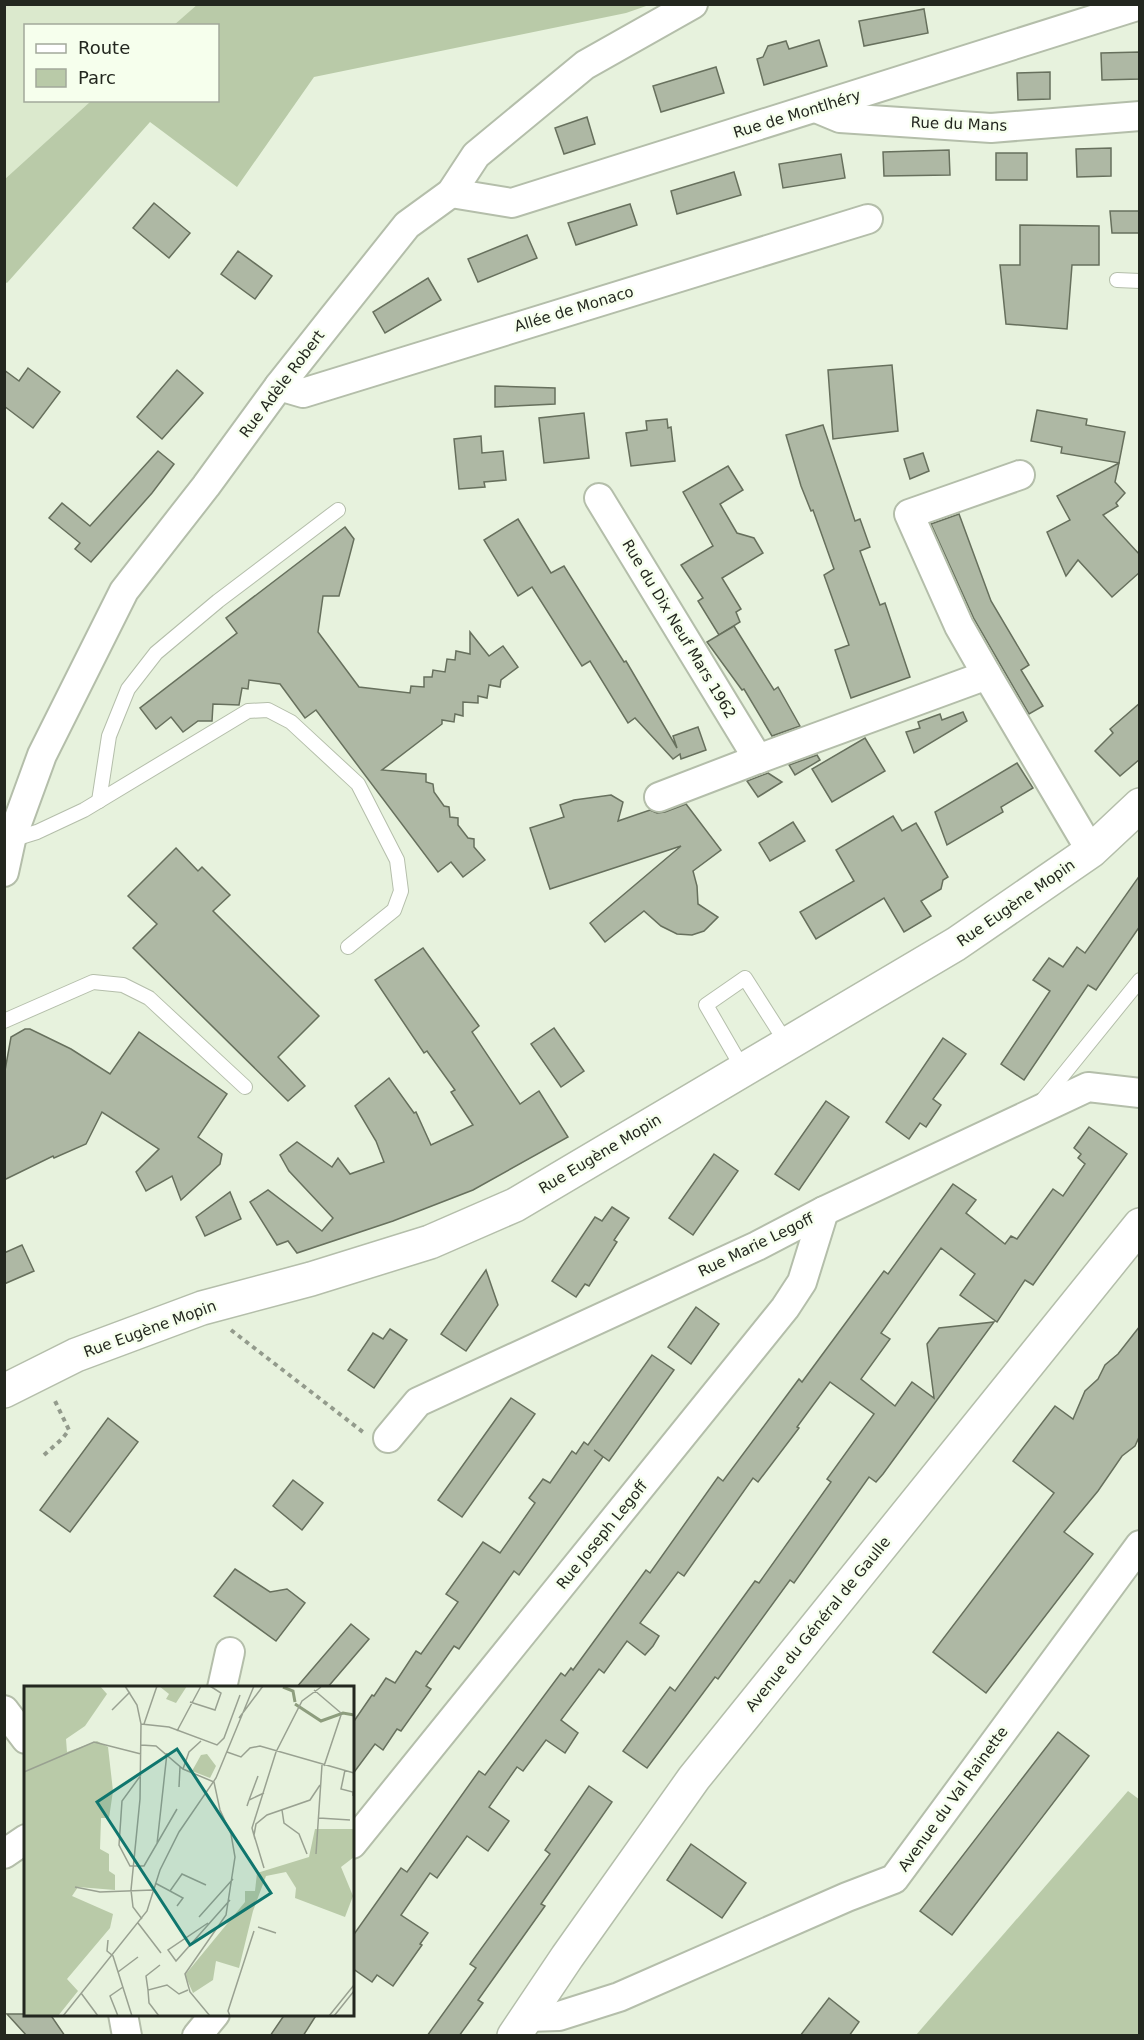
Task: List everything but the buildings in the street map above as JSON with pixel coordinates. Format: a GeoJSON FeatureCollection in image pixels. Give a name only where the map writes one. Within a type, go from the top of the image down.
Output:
{"type":"FeatureCollection","features":[{"type":"Feature","properties":{"kind":"main road","name":"Rue Eugène Mopin"},"geometry":{"type":"LineString","coordinates":[[4,1391],[76,1355],[202,1308],[311,1279],[430,1242],[515,1205],[956,945],[1091,851],[1140,805]]}},
{"type":"Feature","properties":{"kind":"main road","name":"Avenue du Général de Gaulle"},"geometry":{"type":"LineString","coordinates":[[520,2026],[694,1778],[1140,1225]]}},
{"type":"Feature","properties":{"kind":"street","name":"Rue Adèle Robert"},"geometry":{"type":"LineString","coordinates":[[4,872],[11,840],[42,755],[124,591],[206,486],[279,386],[407,225],[451,193],[476,155],[585,65],[693,4]]}},
{"type":"Feature","properties":{"kind":"street","name":"Rue de Montlhéry"},"geometry":{"type":"LineString","coordinates":[[451,193],[512,203],[1140,5]]}},
{"type":"Feature","properties":{"kind":"street","name":"Rue du Mans"},"geometry":{"type":"LineString","coordinates":[[816,108],[840,118],[991,128],[1140,116]]}},
{"type":"Feature","properties":{"kind":"street","name":"Allée de Monaco"},"geometry":{"type":"LineString","coordinates":[[279,386],[303,393],[868,219]]}},
{"type":"Feature","properties":{"kind":"street"},"geometry":{"type":"LineString","coordinates":[[1020,475],[909,514],[959,626],[1091,851]]}},
{"type":"Feature","properties":{"kind":"street","name":"Rue du Dix Neuf Mars 1962"},"geometry":{"type":"LineString","coordinates":[[599,498],[758,759]]}},
{"type":"Feature","properties":{"kind":"street"},"geometry":{"type":"LineString","coordinates":[[659,797],[987,675]]}},
{"type":"Feature","properties":{"kind":"street","name":"Rue Marie Legoff"},"geometry":{"type":"LineString","coordinates":[[388,1438],[418,1402],[758,1246],[824,1211],[1088,1087],[1140,1093]]}},
{"type":"Feature","properties":{"kind":"street","name":"Rue Joseph Legoff"},"geometry":{"type":"LineString","coordinates":[[354,1842],[785,1308],[802,1282],[824,1211]]}},
{"type":"Feature","properties":{"kind":"street","name":"Avenue du Val Rainette"},"geometry":{"type":"LineString","coordinates":[[520,2026],[619,1997],[847,1897],[894,1879],[1140,1545]]}},
{"type":"Feature","properties":{"kind":"street"},"geometry":{"type":"LineString","coordinates":[[222,1686],[230,1652]]}},
{"type":"Feature","properties":{"kind":"street"},"geometry":{"type":"LineString","coordinates":[[4,1710],[24,1736]]}},
{"type":"Feature","properties":{"kind":"street"},"geometry":{"type":"LineString","coordinates":[[4,1854],[24,1840]]}},
{"type":"Feature","properties":{"kind":"street"},"geometry":{"type":"LineString","coordinates":[[123,2016],[127,2036]]}},
{"type":"Feature","properties":{"kind":"street"},"geometry":{"type":"LineString","coordinates":[[196,2036],[213,2016]]}},
{"type":"Feature","properties":{"kind":"lane"},"geometry":{"type":"LineString","coordinates":[[1117,280],[1140,281]]}},
{"type":"Feature","properties":{"kind":"lane"},"geometry":{"type":"LineString","coordinates":[[99,801],[109,736],[128,689],[156,653],[218,601],[338,510]]}},
{"type":"Feature","properties":{"kind":"lane"},"geometry":{"type":"LineString","coordinates":[[11,840],[37,832],[84,810],[248,711],[268,710],[291,722],[358,784],[397,860],[401,891],[394,910],[348,948]]}},
{"type":"Feature","properties":{"kind":"lane"},"geometry":{"type":"LineString","coordinates":[[743,1069],[706,1005],[745,978],[787,1044]]}},
{"type":"Feature","properties":{"kind":"lane"},"geometry":{"type":"LineString","coordinates":[[1031,1115],[1140,980]]}},
{"type":"Feature","properties":{"kind":"lane"},"geometry":{"type":"LineString","coordinates":[[4,1021],[93,982],[123,985],[149,998],[245,1087]]}},
{"type":"Feature","properties":{"kind":"path"},"geometry":{"type":"LineString","coordinates":[[202,1308],[370,1438],[388,1438]]}},
{"type":"Feature","properties":{"kind":"path"},"geometry":{"type":"LineString","coordinates":[[44,1455],[69,1430],[52,1397]]}},
{"type":"Feature","properties":{"kind":"shaded area"},"geometry":{"type":"Polygon","coordinates":[[[5,5],[198,5],[175,24],[24,24],[24,102],[90,102],[5,179],[5,5]]]}},
{"type":"Feature","properties":{"kind":"green space"},"geometry":{"type":"Polygon","coordinates":[[[198,4],[649,4],[626,13],[314,77],[237,187],[150,122],[7,283],[5,282],[5,179],[90,102],[219,102],[219,24],[175,24],[198,4]]]}},
{"type":"Feature","properties":{"kind":"green space"},"geometry":{"type":"Polygon","coordinates":[[[1128,1791],[1140,1800],[1139,2035],[916,2035],[1128,1791]]]}}]}
